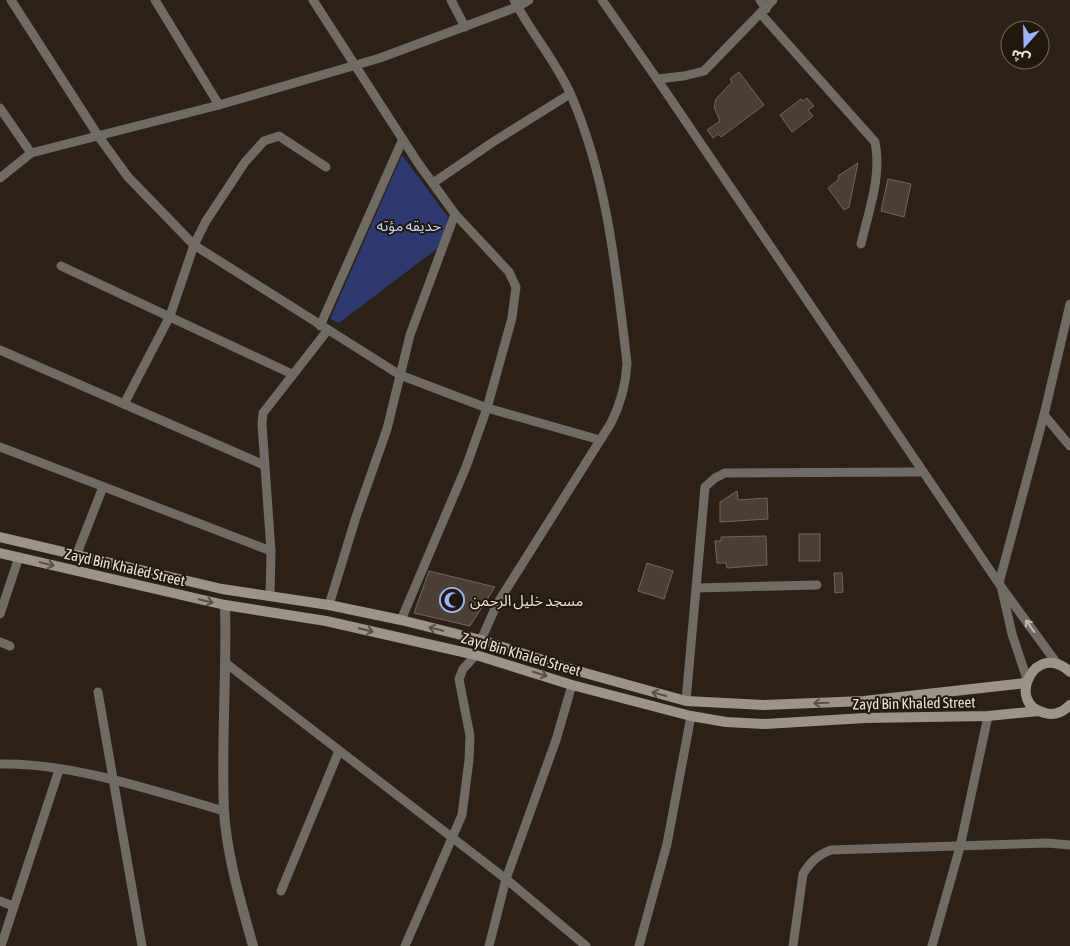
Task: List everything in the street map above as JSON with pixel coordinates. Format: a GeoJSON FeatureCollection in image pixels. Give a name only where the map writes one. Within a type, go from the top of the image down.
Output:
{"type":"FeatureCollection","features":[{"type":"Feature","properties":{"kind":"main road","name":"Zayd Bin Khaled Street"},"geometry":{"type":"LineString","coordinates":[[0,537],[222,589],[329,605],[401,620],[481,640],[567,668],[686,701],[764,705],[864,701],[1027,681]]}},
{"type":"Feature","properties":{"kind":"main road","name":"Zayd Bin Khaled Street"},"geometry":{"type":"LineString","coordinates":[[0,553],[225,605],[326,621],[476,655],[572,684],[691,716],[726,722],[765,724],[866,718],[988,716],[1039,711],[1056,714],[1069,707]]}},
{"type":"Feature","properties":{"kind":"main road"},"geometry":{"type":"LineString","coordinates":[[1039,711],[1028,699],[1027,681],[1040,666],[1058,665],[1070,672]]}},
{"type":"Feature","properties":{"kind":"street"},"geometry":{"type":"LineString","coordinates":[[11,0],[99,137],[128,177],[194,245],[324,329],[400,375],[487,408],[600,440]]}},
{"type":"Feature","properties":{"kind":"street"},"geometry":{"type":"LineString","coordinates":[[155,0],[219,104]]}},
{"type":"Feature","properties":{"kind":"street"},"geometry":{"type":"LineString","coordinates":[[312,0],[402,141],[455,214],[510,272],[516,287],[512,318],[487,408],[466,467],[401,620]]}},
{"type":"Feature","properties":{"kind":"street"},"geometry":{"type":"LineString","coordinates":[[451,0],[465,26]]}},
{"type":"Feature","properties":{"kind":"street"},"geometry":{"type":"LineString","coordinates":[[0,178],[31,153],[99,137],[380,58],[465,26],[516,3],[529,0]]}},
{"type":"Feature","properties":{"kind":"street"},"geometry":{"type":"LineString","coordinates":[[602,0],[658,79],[1000,585],[1058,665]]}},
{"type":"Feature","properties":{"kind":"street"},"geometry":{"type":"LineString","coordinates":[[760,0],[764,12],[875,142],[879,160],[878,168],[861,244]]}},
{"type":"Feature","properties":{"kind":"street"},"geometry":{"type":"LineString","coordinates":[[658,79],[704,71],[774,0]]}},
{"type":"Feature","properties":{"kind":"street"},"geometry":{"type":"LineString","coordinates":[[481,640],[496,604],[600,440],[619,406],[624,390],[627,363],[613,242],[592,151],[570,94],[516,3]]}},
{"type":"Feature","properties":{"kind":"street"},"geometry":{"type":"LineString","coordinates":[[433,183],[493,142],[570,94]]}},
{"type":"Feature","properties":{"kind":"street"},"geometry":{"type":"LineString","coordinates":[[0,108],[31,153]]}},
{"type":"Feature","properties":{"kind":"street"},"geometry":{"type":"LineString","coordinates":[[124,404],[170,316],[194,245],[206,220],[245,162],[268,138],[279,136],[326,167]]}},
{"type":"Feature","properties":{"kind":"street"},"geometry":{"type":"LineString","coordinates":[[270,596],[271,551],[264,465],[263,413],[324,329],[402,141]]}},
{"type":"Feature","properties":{"kind":"street"},"geometry":{"type":"LineString","coordinates":[[329,605],[356,517],[387,430],[410,335],[455,214]]}},
{"type":"Feature","properties":{"kind":"street"},"geometry":{"type":"LineString","coordinates":[[61,266],[292,374]]}},
{"type":"Feature","properties":{"kind":"street"},"geometry":{"type":"LineString","coordinates":[[1027,681],[1012,634],[1000,585],[1066,336],[1070,304]]}},
{"type":"Feature","properties":{"kind":"street"},"geometry":{"type":"LineString","coordinates":[[0,350],[264,465]]}},
{"type":"Feature","properties":{"kind":"street"},"geometry":{"type":"LineString","coordinates":[[1044,415],[1070,446]]}},
{"type":"Feature","properties":{"kind":"street"},"geometry":{"type":"LineString","coordinates":[[0,447],[271,551]]}},
{"type":"Feature","properties":{"kind":"street"},"geometry":{"type":"LineString","coordinates":[[686,701],[705,487],[715,478],[725,473],[923,472]]}},
{"type":"Feature","properties":{"kind":"street"},"geometry":{"type":"LineString","coordinates":[[76,556],[103,487]]}},
{"type":"Feature","properties":{"kind":"street"},"geometry":{"type":"LineString","coordinates":[[0,614],[5,587],[19,557]]}},
{"type":"Feature","properties":{"kind":"street"},"geometry":{"type":"LineString","coordinates":[[697,588],[817,585]]}},
{"type":"Feature","properties":{"kind":"street"},"geometry":{"type":"LineString","coordinates":[[225,605],[227,664],[224,811],[233,869],[253,946]]}},
{"type":"Feature","properties":{"kind":"street"},"geometry":{"type":"LineString","coordinates":[[0,642],[10,646]]}},
{"type":"Feature","properties":{"kind":"street"},"geometry":{"type":"LineString","coordinates":[[405,946],[464,806],[470,754],[468,725],[459,679],[463,669],[476,655]]}},
{"type":"Feature","properties":{"kind":"street"},"geometry":{"type":"LineString","coordinates":[[227,664],[506,879],[586,946]]}},
{"type":"Feature","properties":{"kind":"street"},"geometry":{"type":"LineString","coordinates":[[489,946],[506,879],[556,740],[572,684]]}},
{"type":"Feature","properties":{"kind":"street"},"geometry":{"type":"LineString","coordinates":[[98,692],[142,946]]}},
{"type":"Feature","properties":{"kind":"street"},"geometry":{"type":"LineString","coordinates":[[639,946],[667,844],[691,716]]}},
{"type":"Feature","properties":{"kind":"street"},"geometry":{"type":"LineString","coordinates":[[932,946],[960,847],[988,716]]}},
{"type":"Feature","properties":{"kind":"street"},"geometry":{"type":"LineString","coordinates":[[281,891],[340,751]]}},
{"type":"Feature","properties":{"kind":"street"},"geometry":{"type":"LineString","coordinates":[[0,764],[26,765],[114,780],[224,811]]}},
{"type":"Feature","properties":{"kind":"street"},"geometry":{"type":"LineString","coordinates":[[1,946],[59,770]]}},
{"type":"Feature","properties":{"kind":"street"},"geometry":{"type":"LineString","coordinates":[[793,946],[803,874],[810,863],[820,855],[831,850],[1047,843],[1070,845]]}},
{"type":"Feature","properties":{"kind":"street"},"geometry":{"type":"LineString","coordinates":[[0,902],[13,906]]}},
{"type":"Feature","properties":{"kind":"green space","name":"حديقه مؤته"},"geometry":{"type":"Polygon","coordinates":[[[402,155],[448,217],[439,247],[339,323],[330,319],[402,155]]]}},
{"type":"Feature","properties":{"kind":"building"},"geometry":{"type":"Polygon","coordinates":[[[739,72],[764,105],[721,137],[718,134],[713,138],[707,130],[720,121],[714,107],[716,99],[732,82],[730,79],[739,72]]]}},
{"type":"Feature","properties":{"kind":"building"},"geometry":{"type":"Polygon","coordinates":[[[807,98],[814,106],[808,110],[813,116],[792,132],[780,115],[801,99],[803,101],[807,98]]]}},
{"type":"Feature","properties":{"kind":"building"},"geometry":{"type":"Polygon","coordinates":[[[858,163],[849,207],[844,210],[828,188],[839,179],[838,176],[858,163]]]}},
{"type":"Feature","properties":{"kind":"building"},"geometry":{"type":"Polygon","coordinates":[[[888,179],[911,184],[904,217],[881,211],[888,179]]]}},
{"type":"Feature","properties":{"kind":"building"},"geometry":{"type":"Polygon","coordinates":[[[737,491],[738,500],[767,498],[768,519],[720,522],[720,502],[737,491]]]}},
{"type":"Feature","properties":{"kind":"building"},"geometry":{"type":"Polygon","coordinates":[[[799,534],[820,534],[820,561],[799,561],[799,534]]]}},
{"type":"Feature","properties":{"kind":"building"},"geometry":{"type":"Polygon","coordinates":[[[766,536],[767,565],[727,568],[726,563],[717,563],[715,541],[721,541],[721,537],[766,536]]]}},
{"type":"Feature","properties":{"kind":"building"},"geometry":{"type":"Polygon","coordinates":[[[647,563],[673,571],[664,599],[638,591],[647,563]]]}},
{"type":"Feature","properties":{"kind":"building","name":"مسجد خليل الرحمن"},"geometry":{"type":"Polygon","coordinates":[[[429,571],[495,587],[470,626],[414,613],[429,571]]]}},
{"type":"Feature","properties":{"kind":"building"},"geometry":{"type":"Polygon","coordinates":[[[834,573],[842,573],[843,592],[835,593],[834,573]]]}},
{"type":"Feature","properties":{"kind":"place","name":"مسجد خليل الرحمن"},"geometry":{"type":"Point","coordinates":[452,600]}}]}
